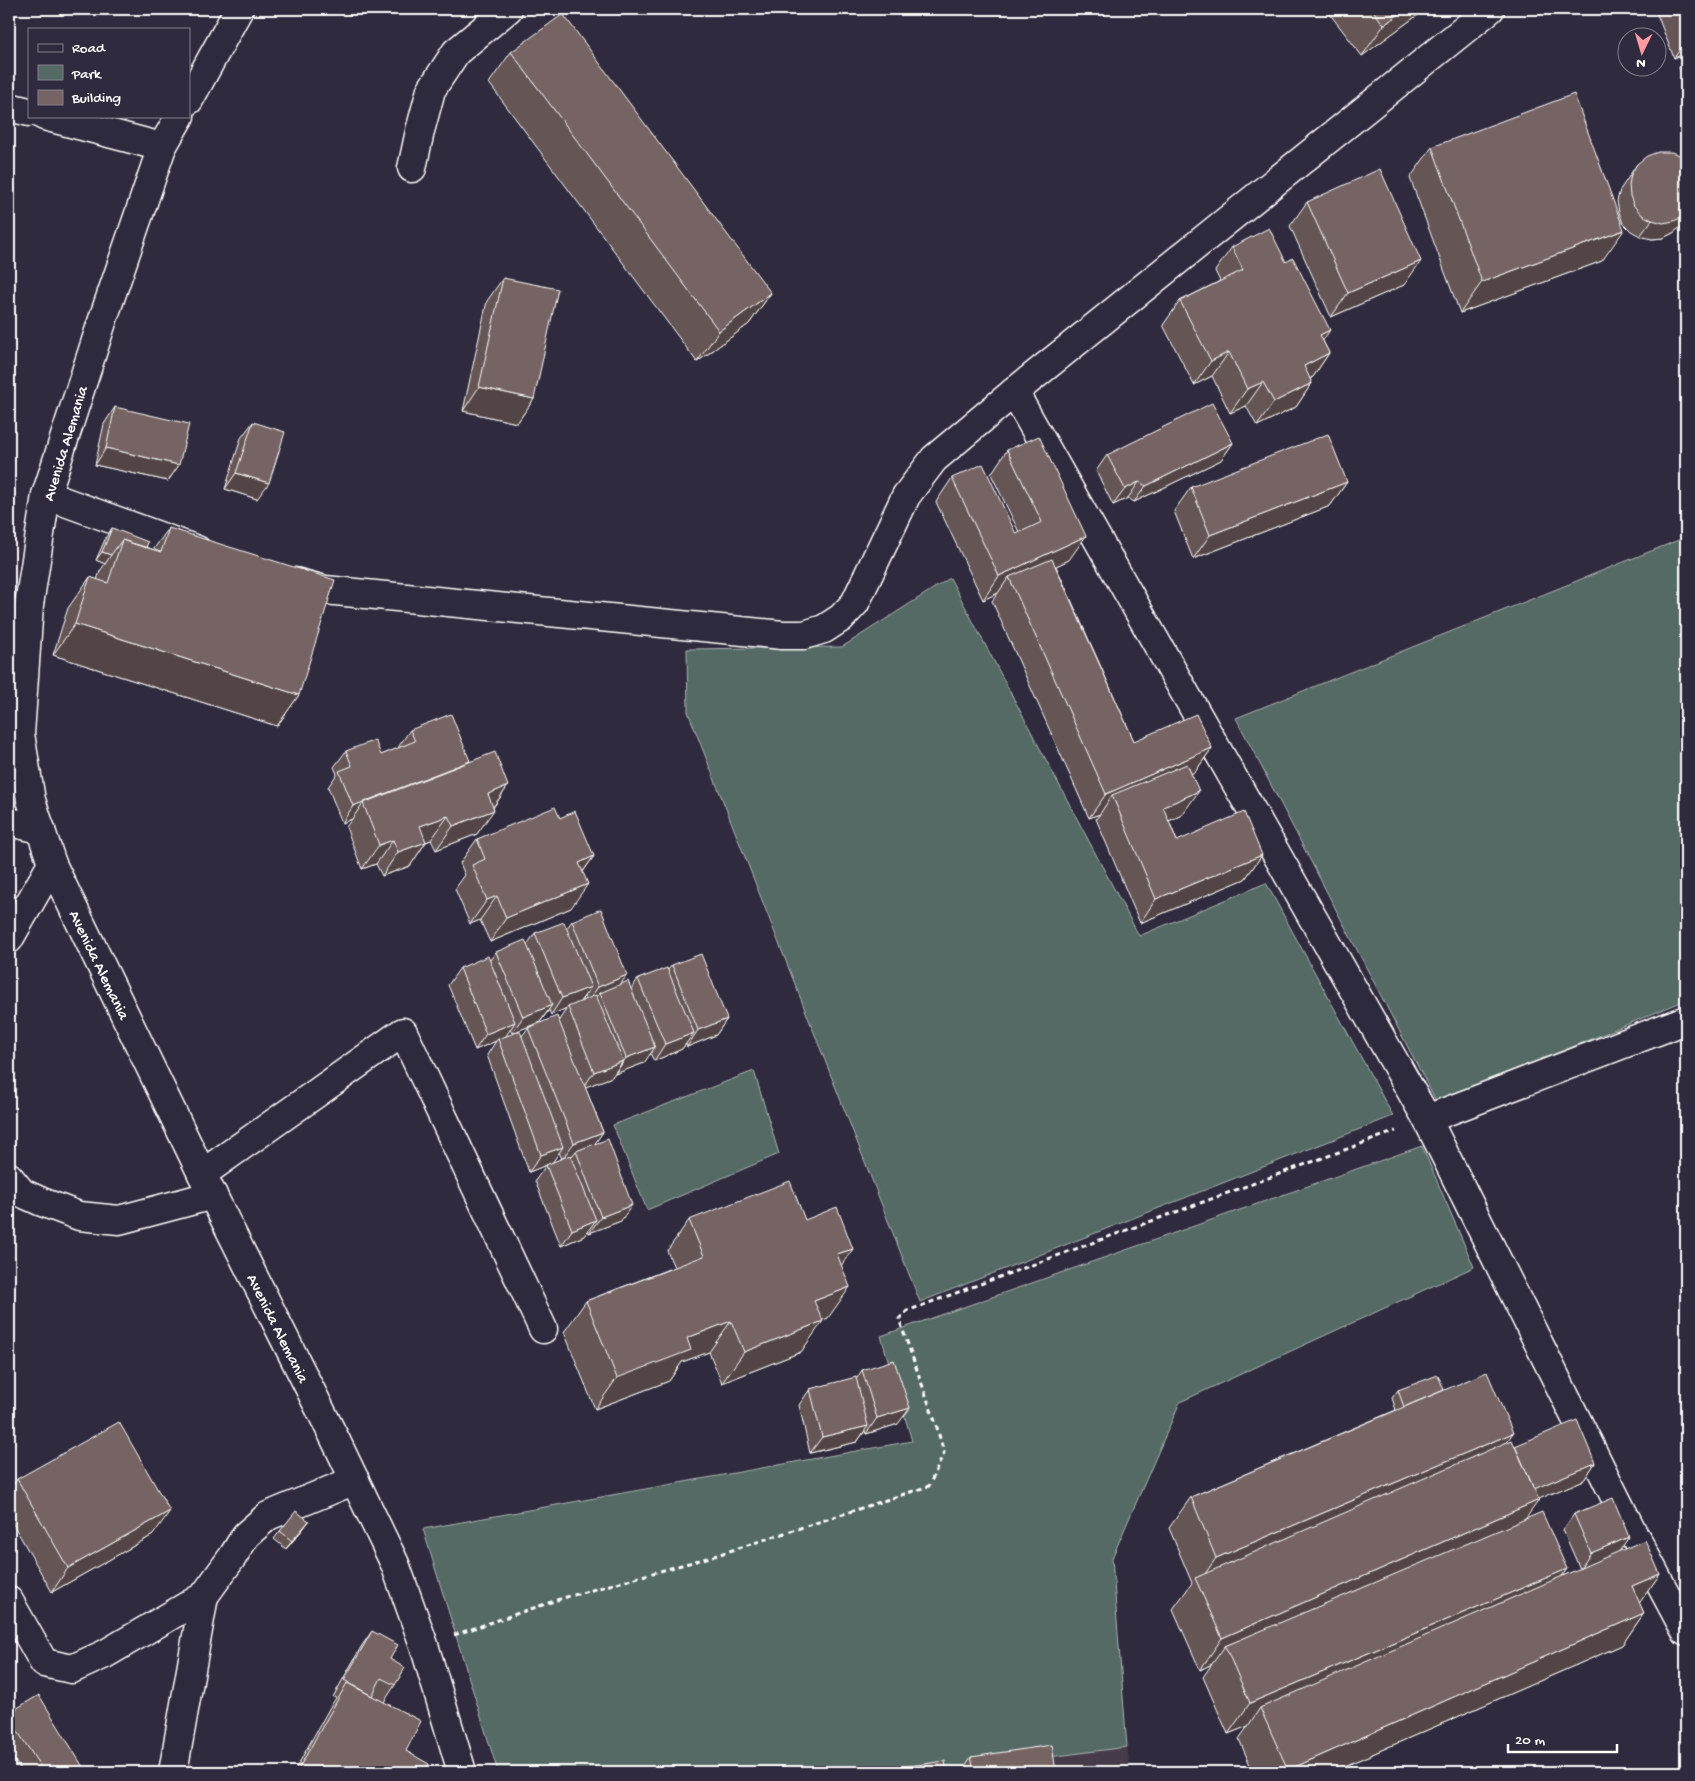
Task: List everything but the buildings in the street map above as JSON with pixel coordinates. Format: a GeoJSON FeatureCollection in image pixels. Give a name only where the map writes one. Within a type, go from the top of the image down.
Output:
{"type":"FeatureCollection","features":[{"type":"Feature","properties":{"kind":"street"},"geometry":{"type":"LineString","coordinates":[[190,98],[240,9]]}},
{"type":"Feature","properties":{"kind":"street"},"geometry":{"type":"LineString","coordinates":[[412,168],[431,90],[456,52],[508,9]]}},
{"type":"Feature","properties":{"kind":"street"},"geometry":{"type":"LineString","coordinates":[[269,576],[325,590],[783,635],[804,635],[824,629],[841,618],[855,603],[906,496],[934,459],[1014,392],[1490,9]]}},
{"type":"Feature","properties":{"kind":"street"},"geometry":{"type":"LineString","coordinates":[[9,107],[28,112]]}},
{"type":"Feature","properties":{"kind":"street"},"geometry":{"type":"LineString","coordinates":[[52,118],[162,147]]}},
{"type":"Feature","properties":{"kind":"street","name":"Avenida Alemania"},"geometry":{"type":"LineString","coordinates":[[179,118],[162,147],[103,319],[46,495],[29,605],[15,736],[31,800],[52,864],[395,1564],[424,1645],[462,1772]]}},
{"type":"Feature","properties":{"kind":"street"},"geometry":{"type":"LineString","coordinates":[[1014,392],[1427,1119],[1626,1520],[1686,1632]]}},
{"type":"Feature","properties":{"kind":"street"},"geometry":{"type":"LineString","coordinates":[[46,495],[223,559]]}},
{"type":"Feature","properties":{"kind":"street"},"geometry":{"type":"LineString","coordinates":[[9,822],[41,829]]}},
{"type":"Feature","properties":{"kind":"street"},"geometry":{"type":"LineString","coordinates":[[9,939],[52,864]]}},
{"type":"Feature","properties":{"kind":"street"},"geometry":{"type":"LineString","coordinates":[[1427,1119],[1686,1020]]}},
{"type":"Feature","properties":{"kind":"street"},"geometry":{"type":"LineString","coordinates":[[13,1187],[79,1216],[119,1220],[208,1184],[402,1032],[543,1329]]}},
{"type":"Feature","properties":{"kind":"street"},"geometry":{"type":"LineString","coordinates":[[9,1601],[44,1663],[72,1669],[105,1654],[204,1596],[246,1535],[268,1516],[355,1480]]}},
{"type":"Feature","properties":{"kind":"street"},"geometry":{"type":"LineString","coordinates":[[173,1772],[204,1596]]}},
{"type":"Feature","properties":{"kind":"path"},"geometry":{"type":"LineString","coordinates":[[424,1645],[563,1598],[714,1556],[929,1486],[944,1453],[936,1424],[899,1319],[906,1311],[1427,1119]]}},
{"type":"Feature","properties":{"kind":"shaded area"},"geometry":{"type":"Polygon","coordinates":[[[1127,1747],[1131,1772],[932,1772],[1127,1747]]]}},
{"type":"Feature","properties":{"kind":"green space"},"geometry":{"type":"Polygon","coordinates":[[[1686,537],[1686,1000],[1437,1103],[1236,718],[1686,537]]]}},
{"type":"Feature","properties":{"kind":"green space"},"geometry":{"type":"Polygon","coordinates":[[[950,578],[1139,936],[1266,883],[1393,1116],[920,1302],[688,712],[687,649],[842,647],[950,578]]]}},
{"type":"Feature","properties":{"kind":"green space"},"geometry":{"type":"Polygon","coordinates":[[[754,1071],[779,1154],[647,1210],[613,1125],[754,1071]]]}},
{"type":"Feature","properties":{"kind":"green space"},"geometry":{"type":"Polygon","coordinates":[[[1422,1146],[1474,1267],[1180,1402],[1112,1558],[1127,1747],[932,1772],[498,1772],[423,1529],[912,1441],[881,1336],[1422,1146]]]}}]}
